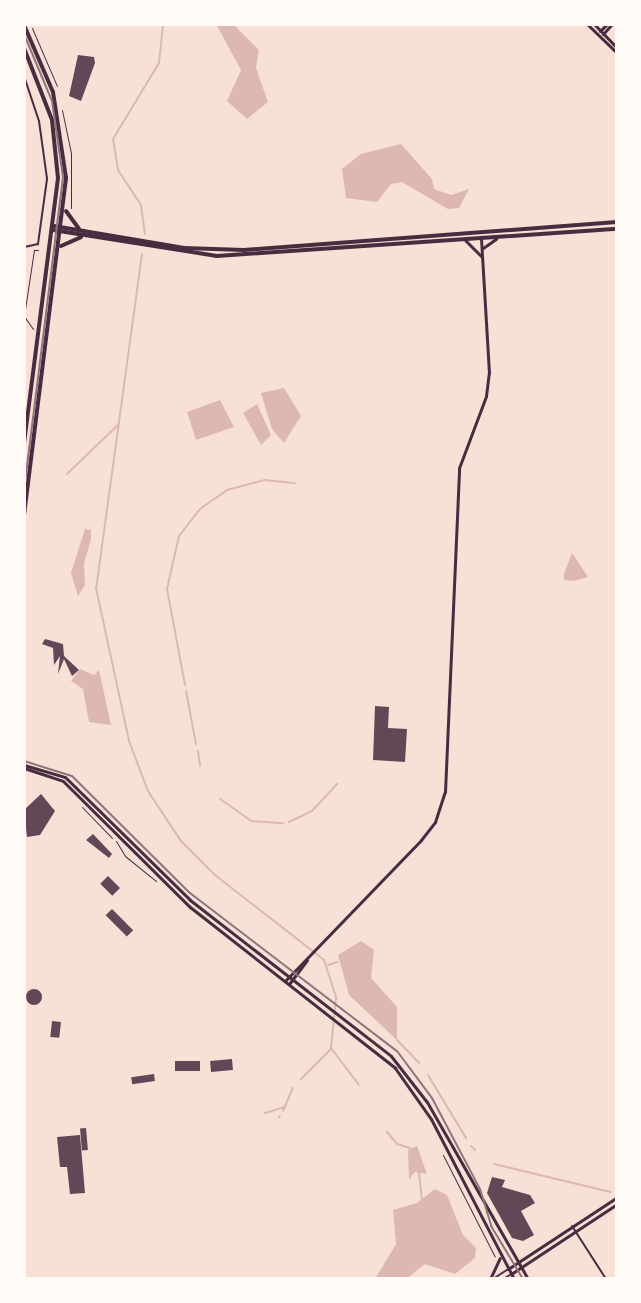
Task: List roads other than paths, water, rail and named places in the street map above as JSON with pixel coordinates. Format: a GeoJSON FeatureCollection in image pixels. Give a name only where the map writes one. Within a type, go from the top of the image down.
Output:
{"type":"FeatureCollection","features":[{"type":"Feature","properties":{"kind":"highway"},"geometry":{"type":"LineString","coordinates":[[24,25],[59,118],[65,204],[24,514]]}},
{"type":"Feature","properties":{"kind":"highway"},"geometry":{"type":"LineString","coordinates":[[24,48],[45,94],[58,166],[53,228],[24,443]]}},
{"type":"Feature","properties":{"kind":"highway"},"geometry":{"type":"LineString","coordinates":[[65,204],[69,219],[83,234]]}},
{"type":"Feature","properties":{"kind":"highway"},"geometry":{"type":"LineString","coordinates":[[60,249],[67,240],[83,234],[184,248],[244,250],[479,236],[617,222]]}},
{"type":"Feature","properties":{"kind":"highway"},"geometry":{"type":"LineString","coordinates":[[53,228],[217,256],[617,229]]}},
{"type":"Feature","properties":{"kind":"main road"},"geometry":{"type":"LineString","coordinates":[[587,24],[617,51]]}},
{"type":"Feature","properties":{"kind":"main road"},"geometry":{"type":"LineString","coordinates":[[594,24],[600,34]]}},
{"type":"Feature","properties":{"kind":"main road"},"geometry":{"type":"LineString","coordinates":[[600,34],[610,24]]}},
{"type":"Feature","properties":{"kind":"main road"},"geometry":{"type":"LineString","coordinates":[[287,982],[432,826],[445,792],[459,468],[489,373],[479,236]]}},
{"type":"Feature","properties":{"kind":"main road"},"geometry":{"type":"LineString","coordinates":[[481,256],[486,244],[499,238]]}},
{"type":"Feature","properties":{"kind":"main road"},"geometry":{"type":"LineString","coordinates":[[464,239],[481,256]]}},
{"type":"Feature","properties":{"kind":"main road"},"geometry":{"type":"LineString","coordinates":[[24,767],[63,781],[219,926],[387,1059],[414,1092],[514,1279]]}},
{"type":"Feature","properties":{"kind":"main road"},"geometry":{"type":"LineString","coordinates":[[219,926],[377,1042],[418,1088],[528,1279]]}},
{"type":"Feature","properties":{"kind":"main road"},"geometry":{"type":"LineString","coordinates":[[509,1272],[616,1201]]}},
{"type":"Feature","properties":{"kind":"main road"},"geometry":{"type":"LineString","coordinates":[[492,1279],[499,1267],[500,1257]]}},
{"type":"Feature","properties":{"kind":"street"},"geometry":{"type":"LineString","coordinates":[[24,76],[32,97],[47,179],[39,247],[24,247]]}},
{"type":"Feature","properties":{"kind":"street"},"geometry":{"type":"LineString","coordinates":[[32,97],[45,94]]}},
{"type":"Feature","properties":{"kind":"street"},"geometry":{"type":"LineString","coordinates":[[574,1229],[606,1279]]}},
{"type":"Feature","properties":{"kind":"street"},"geometry":{"type":"LineString","coordinates":[[492,1279],[509,1272]]}},
{"type":"Feature","properties":{"kind":"street"},"geometry":{"type":"LineString","coordinates":[[503,1279],[509,1272]]}},
{"type":"Feature","properties":{"kind":"waterway"},"geometry":{"type":"LineString","coordinates":[[145,234],[141,205],[118,170],[113,139],[159,63],[163,24]]}},
{"type":"Feature","properties":{"kind":"waterway"},"geometry":{"type":"LineString","coordinates":[[142,254],[96,588],[129,741],[148,791],[181,841],[215,875],[324,960],[336,998],[331,1048],[359,1085]]}},
{"type":"Feature","properties":{"kind":"waterway"},"geometry":{"type":"LineString","coordinates":[[67,474],[118,425]]}},
{"type":"Feature","properties":{"kind":"waterway"},"geometry":{"type":"LineString","coordinates":[[185,685],[167,589],[179,536],[200,509],[227,490],[265,480],[295,483]]}},
{"type":"Feature","properties":{"kind":"waterway"},"geometry":{"type":"LineString","coordinates":[[186,691],[196,744]]}},
{"type":"Feature","properties":{"kind":"waterway"},"geometry":{"type":"LineString","coordinates":[[198,751],[200,766]]}},
{"type":"Feature","properties":{"kind":"waterway"},"geometry":{"type":"LineString","coordinates":[[289,822],[312,811],[337,784]]}},
{"type":"Feature","properties":{"kind":"waterway"},"geometry":{"type":"LineString","coordinates":[[220,799],[251,821],[283,823]]}},
{"type":"Feature","properties":{"kind":"waterway"},"geometry":{"type":"LineString","coordinates":[[328,965],[338,962]]}},
{"type":"Feature","properties":{"kind":"waterway"},"geometry":{"type":"LineString","coordinates":[[397,1040],[419,1063]]}},
{"type":"Feature","properties":{"kind":"waterway"},"geometry":{"type":"LineString","coordinates":[[301,1079],[331,1049]]}},
{"type":"Feature","properties":{"kind":"waterway"},"geometry":{"type":"LineString","coordinates":[[428,1075],[466,1138]]}},
{"type":"Feature","properties":{"kind":"waterway"},"geometry":{"type":"LineString","coordinates":[[283,1111],[293,1088]]}},
{"type":"Feature","properties":{"kind":"waterway"},"geometry":{"type":"LineString","coordinates":[[265,1113],[285,1107]]}},
{"type":"Feature","properties":{"kind":"waterway"},"geometry":{"type":"LineString","coordinates":[[387,1132],[397,1144],[410,1148]]}},
{"type":"Feature","properties":{"kind":"waterway"},"geometry":{"type":"LineString","coordinates":[[471,1146],[475,1150]]}},
{"type":"Feature","properties":{"kind":"waterway"},"geometry":{"type":"LineString","coordinates":[[494,1164],[611,1192]]}},
{"type":"Feature","properties":{"kind":"waterway"},"geometry":{"type":"LineString","coordinates":[[419,1173],[422,1202]]}},
{"type":"Feature","properties":{"kind":"tram line"},"geometry":{"type":"LineString","coordinates":[[24,34],[52,101],[63,177],[24,491]]}},
{"type":"Feature","properties":{"kind":"tram line"},"geometry":{"type":"LineString","coordinates":[[24,761],[72,776],[190,893],[397,1051],[432,1098],[480,1189],[491,1226],[523,1279]]}}]}
